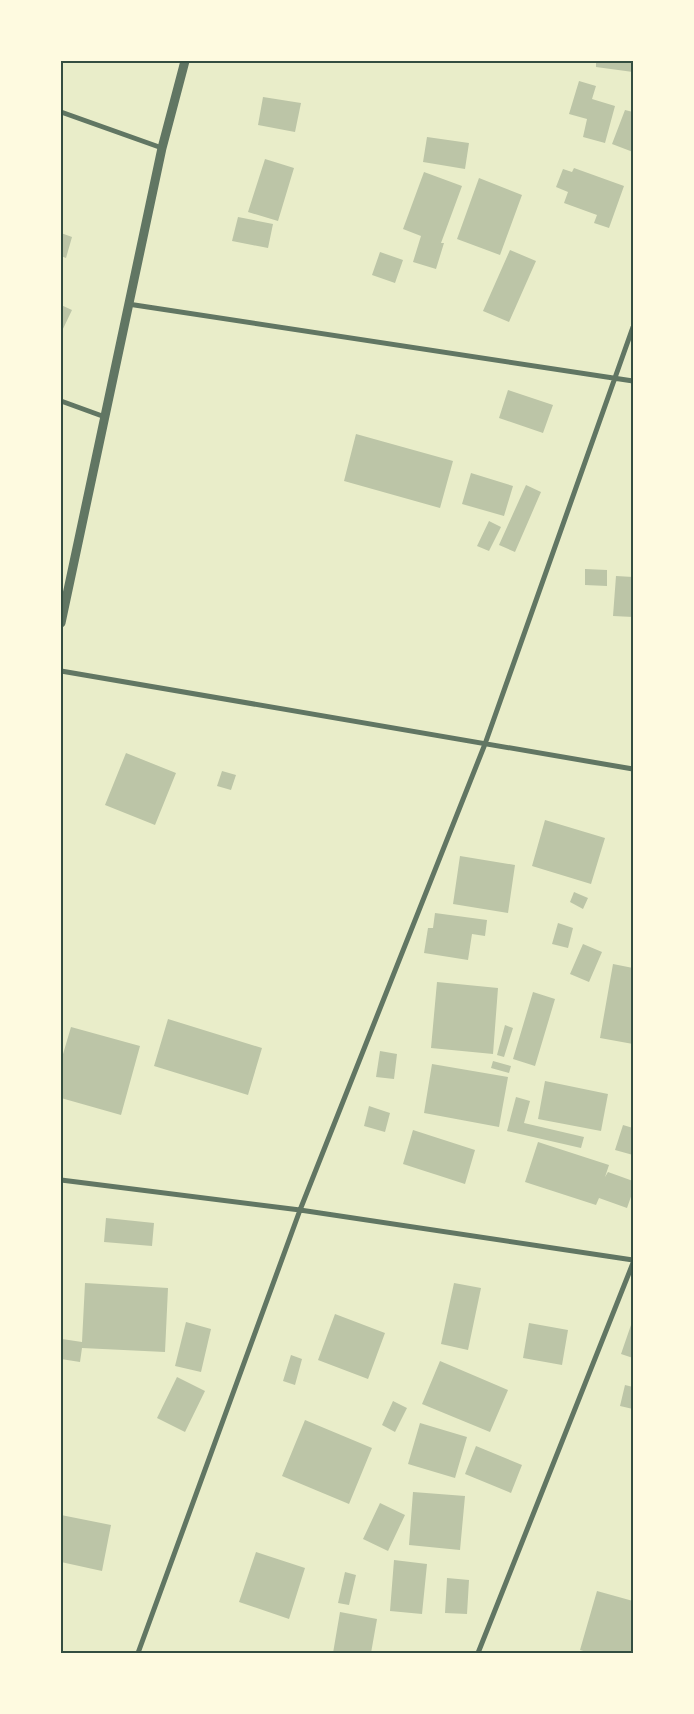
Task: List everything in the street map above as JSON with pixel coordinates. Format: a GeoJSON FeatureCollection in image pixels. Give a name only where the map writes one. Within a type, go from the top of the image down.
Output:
{"type":"FeatureCollection","features":[{"type":"Feature","properties":{"kind":"street"},"geometry":{"type":"LineString","coordinates":[[61,623],[162,148],[185,61]]}},
{"type":"Feature","properties":{"kind":"street"},"geometry":{"type":"LineString","coordinates":[[61,112],[162,148]]}},
{"type":"Feature","properties":{"kind":"street"},"geometry":{"type":"LineString","coordinates":[[128,304],[633,382]]}},
{"type":"Feature","properties":{"kind":"street"},"geometry":{"type":"LineString","coordinates":[[138,1653],[300,1210],[485,744],[633,327]]}},
{"type":"Feature","properties":{"kind":"street"},"geometry":{"type":"LineString","coordinates":[[61,401],[106,418]]}},
{"type":"Feature","properties":{"kind":"street"},"geometry":{"type":"LineString","coordinates":[[61,671],[633,768]]}},
{"type":"Feature","properties":{"kind":"street"},"geometry":{"type":"LineString","coordinates":[[61,1180],[300,1210],[633,1262],[478,1653]]}},
{"type":"Feature","properties":{"kind":"building"},"geometry":{"type":"Polygon","coordinates":[[[596,61],[633,61],[633,72],[596,67],[596,61]]]}},
{"type":"Feature","properties":{"kind":"building"},"geometry":{"type":"Polygon","coordinates":[[[579,81],[596,86],[592,99],[615,106],[605,143],[583,137],[587,119],[569,114],[579,81]]]}},
{"type":"Feature","properties":{"kind":"building"},"geometry":{"type":"Polygon","coordinates":[[[263,97],[301,103],[295,132],[258,125],[263,97]]]}},
{"type":"Feature","properties":{"kind":"building"},"geometry":{"type":"Polygon","coordinates":[[[625,110],[633,112],[633,152],[612,144],[625,110]]]}},
{"type":"Feature","properties":{"kind":"building"},"geometry":{"type":"Polygon","coordinates":[[[427,137],[469,143],[465,169],[423,162],[427,137]]]}},
{"type":"Feature","properties":{"kind":"building"},"geometry":{"type":"Polygon","coordinates":[[[265,159],[294,168],[278,221],[248,212],[265,159]]]}},
{"type":"Feature","properties":{"kind":"building"},"geometry":{"type":"Polygon","coordinates":[[[574,168],[624,186],[609,228],[594,223],[597,215],[564,203],[568,192],[556,187],[563,169],[572,172],[574,168]]]}},
{"type":"Feature","properties":{"kind":"building"},"geometry":{"type":"Polygon","coordinates":[[[424,172],[462,186],[441,243],[444,243],[436,269],[413,262],[421,236],[403,229],[424,172]]]}},
{"type":"Feature","properties":{"kind":"building"},"geometry":{"type":"Polygon","coordinates":[[[479,178],[522,195],[500,255],[457,239],[479,178]]]}},
{"type":"Feature","properties":{"kind":"building"},"geometry":{"type":"Polygon","coordinates":[[[238,217],[273,224],[268,248],[232,241],[238,217]]]}},
{"type":"Feature","properties":{"kind":"building"},"geometry":{"type":"Polygon","coordinates":[[[61,233],[72,237],[66,258],[61,256],[61,233]]]}},
{"type":"Feature","properties":{"kind":"building"},"geometry":{"type":"Polygon","coordinates":[[[510,250],[536,261],[509,322],[483,311],[510,250]]]}},
{"type":"Feature","properties":{"kind":"building"},"geometry":{"type":"Polygon","coordinates":[[[380,252],[403,260],[395,283],[372,275],[380,252]]]}},
{"type":"Feature","properties":{"kind":"building"},"geometry":{"type":"Polygon","coordinates":[[[61,305],[72,310],[61,333],[61,305]]]}},
{"type":"Feature","properties":{"kind":"building"},"geometry":{"type":"Polygon","coordinates":[[[508,390],[553,405],[543,433],[499,418],[508,390]]]}},
{"type":"Feature","properties":{"kind":"building"},"geometry":{"type":"Polygon","coordinates":[[[356,434],[453,461],[440,508],[344,481],[356,434]]]}},
{"type":"Feature","properties":{"kind":"building"},"geometry":{"type":"Polygon","coordinates":[[[471,473],[513,486],[504,516],[462,504],[471,473]]]}},
{"type":"Feature","properties":{"kind":"building"},"geometry":{"type":"Polygon","coordinates":[[[526,485],[541,492],[515,552],[499,545],[526,485]]]}},
{"type":"Feature","properties":{"kind":"building"},"geometry":{"type":"Polygon","coordinates":[[[489,521],[501,527],[489,551],[477,546],[489,521]]]}},
{"type":"Feature","properties":{"kind":"building"},"geometry":{"type":"Polygon","coordinates":[[[585,569],[607,570],[607,586],[585,585],[585,569]]]}},
{"type":"Feature","properties":{"kind":"building"},"geometry":{"type":"Polygon","coordinates":[[[616,576],[633,577],[633,617],[613,616],[616,576]]]}},
{"type":"Feature","properties":{"kind":"building"},"geometry":{"type":"Polygon","coordinates":[[[126,753],[176,773],[155,825],[105,805],[126,753]]]}},
{"type":"Feature","properties":{"kind":"building"},"geometry":{"type":"Polygon","coordinates":[[[222,771],[236,775],[231,790],[217,786],[222,771]]]}},
{"type":"Feature","properties":{"kind":"building"},"geometry":{"type":"Polygon","coordinates":[[[545,820],[605,838],[591,884],[532,866],[545,820]]]}},
{"type":"Feature","properties":{"kind":"building"},"geometry":{"type":"Polygon","coordinates":[[[460,856],[515,865],[508,913],[453,904],[460,856]]]}},
{"type":"Feature","properties":{"kind":"building"},"geometry":{"type":"Polygon","coordinates":[[[574,892],[588,898],[583,909],[570,902],[574,892]]]}},
{"type":"Feature","properties":{"kind":"building"},"geometry":{"type":"Polygon","coordinates":[[[435,913],[487,920],[485,936],[472,934],[468,960],[424,953],[428,928],[433,928],[435,913]]]}},
{"type":"Feature","properties":{"kind":"building"},"geometry":{"type":"Polygon","coordinates":[[[558,923],[573,928],[568,948],[552,944],[558,923]]]}},
{"type":"Feature","properties":{"kind":"building"},"geometry":{"type":"Polygon","coordinates":[[[583,944],[602,952],[589,982],[570,974],[583,944]]]}},
{"type":"Feature","properties":{"kind":"building"},"geometry":{"type":"Polygon","coordinates":[[[613,964],[633,968],[633,1044],[600,1038],[613,964]]]}},
{"type":"Feature","properties":{"kind":"building"},"geometry":{"type":"Polygon","coordinates":[[[437,982],[498,988],[493,1054],[431,1048],[437,982]]]}},
{"type":"Feature","properties":{"kind":"building"},"geometry":{"type":"Polygon","coordinates":[[[533,992],[555,999],[535,1066],[513,1059],[533,992]]]}},
{"type":"Feature","properties":{"kind":"building"},"geometry":{"type":"Polygon","coordinates":[[[168,1019],[262,1048],[248,1095],[154,1066],[168,1019]]]}},
{"type":"Feature","properties":{"kind":"building"},"geometry":{"type":"Polygon","coordinates":[[[505,1025],[513,1028],[504,1057],[497,1055],[505,1025]]]}},
{"type":"Feature","properties":{"kind":"building"},"geometry":{"type":"Polygon","coordinates":[[[71,1027],[140,1046],[121,1115],[61,1098],[61,1061],[71,1027]]]}},
{"type":"Feature","properties":{"kind":"building"},"geometry":{"type":"Polygon","coordinates":[[[380,1051],[397,1054],[394,1079],[376,1077],[380,1051]]]}},
{"type":"Feature","properties":{"kind":"building"},"geometry":{"type":"Polygon","coordinates":[[[493,1061],[511,1066],[509,1073],[491,1068],[493,1061]]]}},
{"type":"Feature","properties":{"kind":"building"},"geometry":{"type":"Polygon","coordinates":[[[432,1064],[508,1077],[499,1127],[424,1113],[432,1064]]]}},
{"type":"Feature","properties":{"kind":"building"},"geometry":{"type":"Polygon","coordinates":[[[545,1081],[608,1094],[601,1131],[538,1119],[545,1081]]]}},
{"type":"Feature","properties":{"kind":"building"},"geometry":{"type":"Polygon","coordinates":[[[516,1097],[530,1101],[524,1123],[584,1137],[581,1148],[507,1131],[516,1097]]]}},
{"type":"Feature","properties":{"kind":"building"},"geometry":{"type":"Polygon","coordinates":[[[369,1106],[390,1113],[385,1132],[364,1126],[369,1106]]]}},
{"type":"Feature","properties":{"kind":"building"},"geometry":{"type":"Polygon","coordinates":[[[623,1125],[633,1128],[633,1155],[615,1150],[623,1125]]]}},
{"type":"Feature","properties":{"kind":"building"},"geometry":{"type":"Polygon","coordinates":[[[413,1130],[475,1150],[465,1184],[403,1164],[413,1130]]]}},
{"type":"Feature","properties":{"kind":"building"},"geometry":{"type":"Polygon","coordinates":[[[538,1142],[609,1165],[605,1177],[608,1172],[633,1181],[633,1191],[627,1208],[599,1198],[596,1205],[525,1182],[538,1142]]]}},
{"type":"Feature","properties":{"kind":"building"},"geometry":{"type":"Polygon","coordinates":[[[106,1218],[154,1223],[152,1246],[104,1242],[106,1218]]]}},
{"type":"Feature","properties":{"kind":"building"},"geometry":{"type":"Polygon","coordinates":[[[85,1283],[168,1288],[165,1352],[82,1348],[80,1362],[61,1359],[62,1339],[82,1342],[85,1283]]]}},
{"type":"Feature","properties":{"kind":"building"},"geometry":{"type":"Polygon","coordinates":[[[454,1283],[481,1288],[468,1350],[441,1344],[454,1283]]]}},
{"type":"Feature","properties":{"kind":"building"},"geometry":{"type":"Polygon","coordinates":[[[335,1314],[385,1333],[368,1379],[318,1360],[335,1314]]]}},
{"type":"Feature","properties":{"kind":"building"},"geometry":{"type":"Polygon","coordinates":[[[186,1322],[211,1329],[201,1372],[175,1366],[186,1322]]]}},
{"type":"Feature","properties":{"kind":"building"},"geometry":{"type":"Polygon","coordinates":[[[529,1323],[568,1330],[562,1365],[523,1358],[529,1323]]]}},
{"type":"Feature","properties":{"kind":"building"},"geometry":{"type":"Polygon","coordinates":[[[631,1325],[633,1325],[633,1358],[621,1354],[631,1325]]]}},
{"type":"Feature","properties":{"kind":"building"},"geometry":{"type":"Polygon","coordinates":[[[291,1355],[302,1359],[295,1385],[283,1381],[291,1355]]]}},
{"type":"Feature","properties":{"kind":"building"},"geometry":{"type":"Polygon","coordinates":[[[440,1361],[508,1390],[490,1432],[422,1404],[440,1361]]]}},
{"type":"Feature","properties":{"kind":"building"},"geometry":{"type":"Polygon","coordinates":[[[177,1377],[205,1391],[185,1432],[157,1418],[177,1377]]]}},
{"type":"Feature","properties":{"kind":"building"},"geometry":{"type":"Polygon","coordinates":[[[625,1385],[633,1387],[633,1409],[620,1406],[625,1385]]]}},
{"type":"Feature","properties":{"kind":"building"},"geometry":{"type":"Polygon","coordinates":[[[393,1401],[407,1408],[395,1432],[382,1425],[393,1401]]]}},
{"type":"Feature","properties":{"kind":"building"},"geometry":{"type":"Polygon","coordinates":[[[305,1420],[372,1448],[349,1504],[282,1476],[305,1420]]]}},
{"type":"Feature","properties":{"kind":"building"},"geometry":{"type":"Polygon","coordinates":[[[420,1423],[467,1437],[455,1478],[408,1464],[420,1423]]]}},
{"type":"Feature","properties":{"kind":"building"},"geometry":{"type":"Polygon","coordinates":[[[476,1446],[522,1465],[511,1493],[465,1474],[476,1446]]]}},
{"type":"Feature","properties":{"kind":"building"},"geometry":{"type":"Polygon","coordinates":[[[413,1492],[465,1496],[460,1550],[409,1545],[413,1492]]]}},
{"type":"Feature","properties":{"kind":"building"},"geometry":{"type":"Polygon","coordinates":[[[380,1503],[405,1515],[388,1551],[363,1539],[380,1503]]]}},
{"type":"Feature","properties":{"kind":"building"},"geometry":{"type":"Polygon","coordinates":[[[61,1515],[111,1525],[102,1571],[61,1562],[61,1515]]]}},
{"type":"Feature","properties":{"kind":"building"},"geometry":{"type":"Polygon","coordinates":[[[256,1552],[305,1568],[289,1619],[239,1602],[256,1552]]]}},
{"type":"Feature","properties":{"kind":"building"},"geometry":{"type":"Polygon","coordinates":[[[394,1560],[427,1564],[422,1614],[390,1611],[394,1560]]]}},
{"type":"Feature","properties":{"kind":"building"},"geometry":{"type":"Polygon","coordinates":[[[345,1572],[356,1575],[349,1605],[338,1603],[345,1572]]]}},
{"type":"Feature","properties":{"kind":"building"},"geometry":{"type":"Polygon","coordinates":[[[447,1578],[469,1580],[467,1614],[445,1613],[447,1578]]]}},
{"type":"Feature","properties":{"kind":"building"},"geometry":{"type":"Polygon","coordinates":[[[597,1591],[633,1601],[632,1653],[590,1653],[580,1650],[597,1591]]]}},
{"type":"Feature","properties":{"kind":"building"},"geometry":{"type":"Polygon","coordinates":[[[340,1612],[377,1619],[371,1653],[333,1653],[340,1612]]]}}]}
